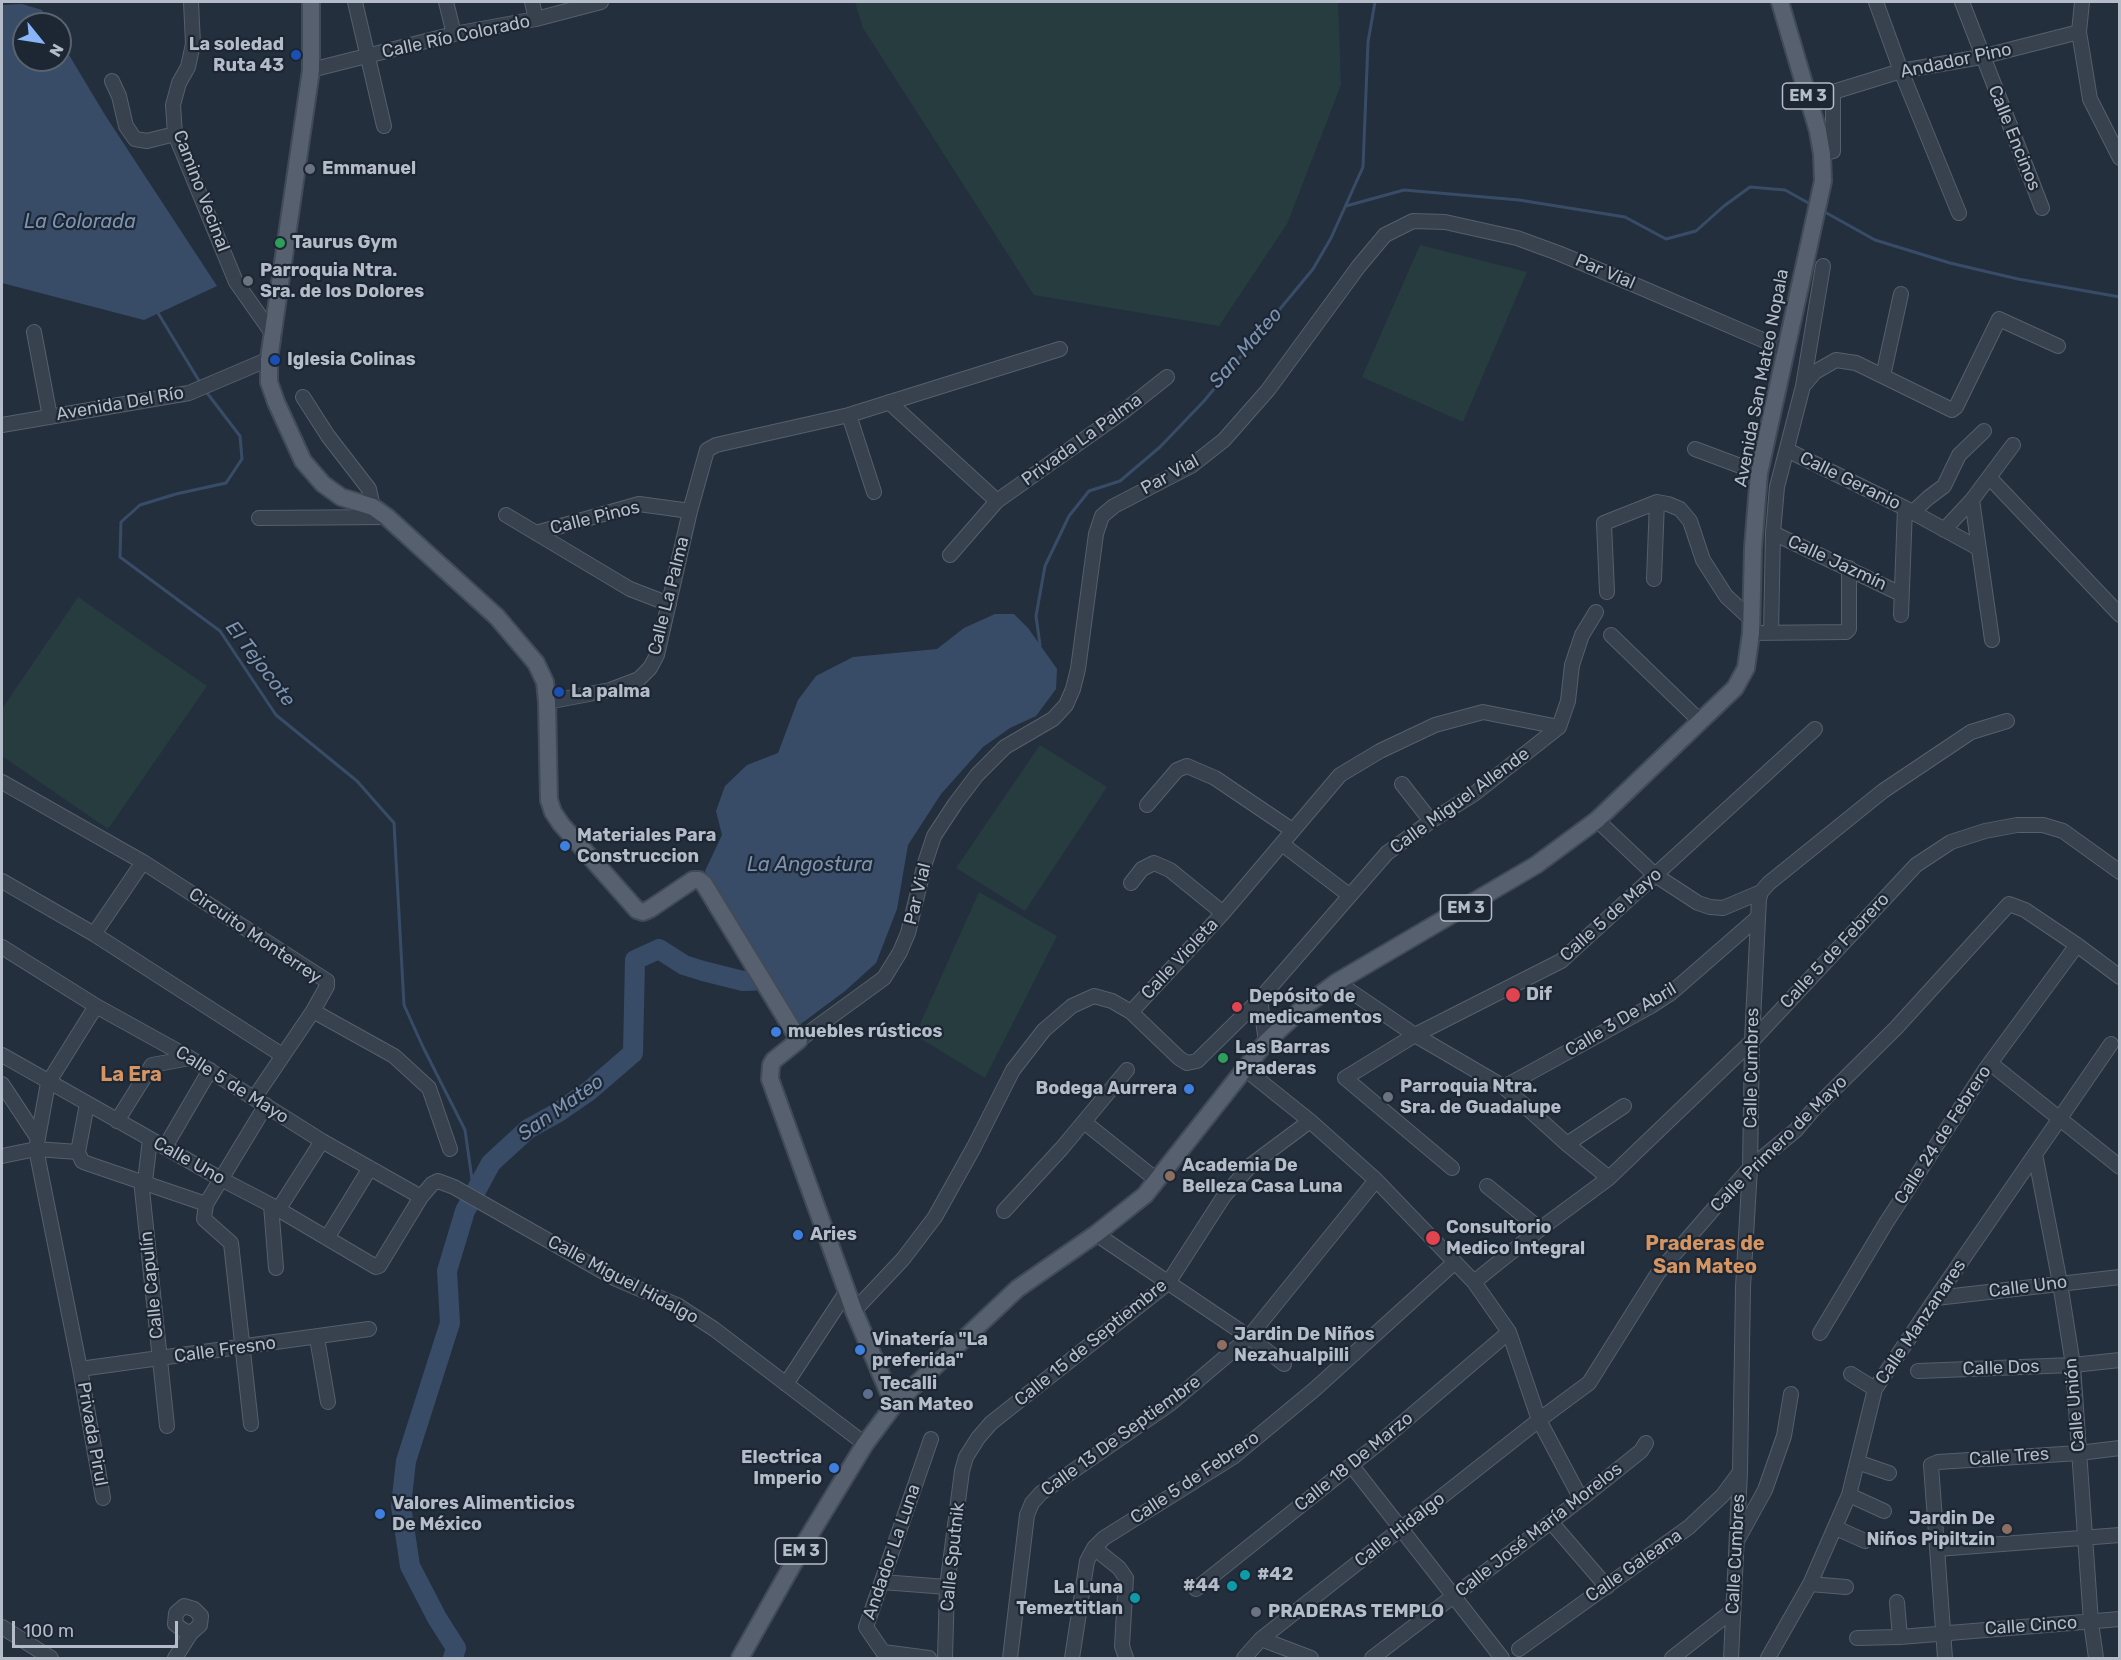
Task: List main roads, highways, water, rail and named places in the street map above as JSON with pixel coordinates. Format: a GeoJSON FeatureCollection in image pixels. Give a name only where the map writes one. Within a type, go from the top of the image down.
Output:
{"type":"FeatureCollection","features":[{"type":"Feature","properties":{"kind":"main road"},"geometry":{"type":"LineString","coordinates":[[311,2],[311,70],[269,359],[269,382],[276,402],[303,461],[323,484],[341,497],[380,512],[497,617],[536,663],[545,682],[547,702],[549,800],[561,824],[637,910],[643,912],[650,909],[693,880],[699,880],[704,884],[799,1040],[774,1060],[771,1065],[770,1078],[854,1311],[894,1405]]}},
{"type":"Feature","properties":{"kind":"main road","name":"Avenida San Mateo Nopala"},"geometry":{"type":"LineString","coordinates":[[740,1659],[806,1541],[865,1444],[894,1405],[1017,1289],[1130,1209],[1158,1181],[1266,1042],[1305,1006],[1337,982],[1536,865],[1598,819],[1735,688],[1746,668],[1751,626],[1753,548],[1759,473],[1823,181],[1818,131],[1780,2]]}},
{"type":"Feature","properties":{"kind":"water","name":"La Colorada"},"geometry":{"type":"Polygon","coordinates":[[[22,4],[43,12],[12,12],[12,72],[72,72],[72,60],[105,115],[217,286],[144,320],[2,283],[2,5],[22,4]]]}},
{"type":"Feature","properties":{"kind":"water","name":"La Angostura"},"geometry":{"type":"Polygon","coordinates":[[[995,614],[1014,614],[1028,628],[1057,669],[1056,689],[1036,716],[1010,728],[983,747],[941,794],[908,845],[897,909],[876,963],[845,991],[798,1026],[705,871],[722,835],[716,811],[725,786],[747,765],[778,753],[798,700],[816,676],[853,657],[937,649],[964,628],[995,614]]]}},
{"type":"Feature","properties":{"kind":"waterway","name":"San Mateo"},"geometry":{"type":"LineString","coordinates":[[1040,645],[1036,616],[1045,566],[1069,516],[1089,491],[1120,481],[1160,447],[1204,401],[1313,269],[1331,238],[1363,167],[1368,42],[1375,2]]}},
{"type":"Feature","properties":{"kind":"waterway"},"geometry":{"type":"LineString","coordinates":[[1346,206],[1404,190],[1519,200],[1625,217],[1666,239],[1696,231],[1750,187],[1785,190],[1812,205]]}},
{"type":"Feature","properties":{"kind":"waterway"},"geometry":{"type":"LineString","coordinates":[[1823,211],[1875,240],[1950,263],[2018,279],[2120,297]]}},
{"type":"Feature","properties":{"kind":"waterway","name":"El Tejocote"},"geometry":{"type":"LineString","coordinates":[[158,313],[201,384]]}},
{"type":"Feature","properties":{"kind":"waterway","name":"El Tejocote"},"geometry":{"type":"LineString","coordinates":[[204,389],[240,436],[242,459],[226,483],[140,505],[121,522],[120,557],[220,631],[276,715],[357,781],[394,823],[404,1005],[465,1130],[474,1193]]}},
{"type":"Feature","properties":{"kind":"waterway","name":"San Mateo"},"geometry":{"type":"LineString","coordinates":[[453,1658],[456,1648],[437,1618],[410,1566],[401,1506],[406,1461],[450,1323],[447,1271],[465,1211],[491,1163],[528,1129],[589,1091],[633,1053],[635,960],[659,949],[684,965],[703,971],[743,981],[769,980]]}},
{"type":"Feature","properties":{"kind":"place","name":"La soledad Ruta 43"},"geometry":{"type":"Point","coordinates":[296,55]}},
{"type":"Feature","properties":{"kind":"place","name":"Emmanuel"},"geometry":{"type":"Point","coordinates":[310,169]}},
{"type":"Feature","properties":{"kind":"place","name":"Taurus Gym"},"geometry":{"type":"Point","coordinates":[280,243]}},
{"type":"Feature","properties":{"kind":"place","name":"Parroquia Ntra. Sra. de los Dolores"},"geometry":{"type":"Point","coordinates":[248,281]}},
{"type":"Feature","properties":{"kind":"place","name":"Iglesia Colinas"},"geometry":{"type":"Point","coordinates":[275,360]}},
{"type":"Feature","properties":{"kind":"place","name":"La palma"},"geometry":{"type":"Point","coordinates":[559,692]}},
{"type":"Feature","properties":{"kind":"place","name":"Materiales Para Construccion"},"geometry":{"type":"Point","coordinates":[565,846]}},
{"type":"Feature","properties":{"kind":"place","name":"Dif"},"geometry":{"type":"Point","coordinates":[1513,995]}},
{"type":"Feature","properties":{"kind":"place","name":"Depósito de medicamentos"},"geometry":{"type":"Point","coordinates":[1237,1007]}},
{"type":"Feature","properties":{"kind":"place","name":"muebles rústicos"},"geometry":{"type":"Point","coordinates":[776,1032]}},
{"type":"Feature","properties":{"kind":"place","name":"Las Barras Praderas"},"geometry":{"type":"Point","coordinates":[1223,1058]}},
{"type":"Feature","properties":{"kind":"place","name":"Bodega Aurrera"},"geometry":{"type":"Point","coordinates":[1189,1089]}},
{"type":"Feature","properties":{"kind":"place","name":"Parroquia Ntra. Sra. de Guadalupe"},"geometry":{"type":"Point","coordinates":[1388,1097]}},
{"type":"Feature","properties":{"kind":"place","name":"Academia De Belleza Casa Luna"},"geometry":{"type":"Point","coordinates":[1170,1176]}},
{"type":"Feature","properties":{"kind":"place","name":"Aries"},"geometry":{"type":"Point","coordinates":[798,1235]}},
{"type":"Feature","properties":{"kind":"place","name":"Consultorio Medico Integral"},"geometry":{"type":"Point","coordinates":[1433,1238]}},
{"type":"Feature","properties":{"kind":"place","name":"Jardin De Niños Nezahualpilli"},"geometry":{"type":"Point","coordinates":[1222,1345]}},
{"type":"Feature","properties":{"kind":"place","name":"Vinatería \"La preferida\""},"geometry":{"type":"Point","coordinates":[860,1350]}},
{"type":"Feature","properties":{"kind":"place","name":"Tecalli San Mateo"},"geometry":{"type":"Point","coordinates":[868,1394]}},
{"type":"Feature","properties":{"kind":"place","name":"Electrica Imperio"},"geometry":{"type":"Point","coordinates":[834,1468]}},
{"type":"Feature","properties":{"kind":"place","name":"Valores Alimenticios De México"},"geometry":{"type":"Point","coordinates":[380,1514]}},
{"type":"Feature","properties":{"kind":"place","name":"Jardin De Niños Pipiltzin"},"geometry":{"type":"Point","coordinates":[2007,1529]}},
{"type":"Feature","properties":{"kind":"place","name":"#42"},"geometry":{"type":"Point","coordinates":[1245,1575]}},
{"type":"Feature","properties":{"kind":"place","name":"#44"},"geometry":{"type":"Point","coordinates":[1232,1586]}},
{"type":"Feature","properties":{"kind":"place","name":"La Luna Temeztitlan"},"geometry":{"type":"Point","coordinates":[1135,1598]}},
{"type":"Feature","properties":{"kind":"place","name":"PRADERAS TEMPLO"},"geometry":{"type":"Point","coordinates":[1256,1612]}},
{"type":"Feature","properties":{"kind":"district","name":"La Era"},"geometry":{"type":"Point","coordinates":[131,1075]}},
{"type":"Feature","properties":{"kind":"district","name":"Praderas de San Mateo"},"geometry":{"type":"Point","coordinates":[1705,1256]}}]}
